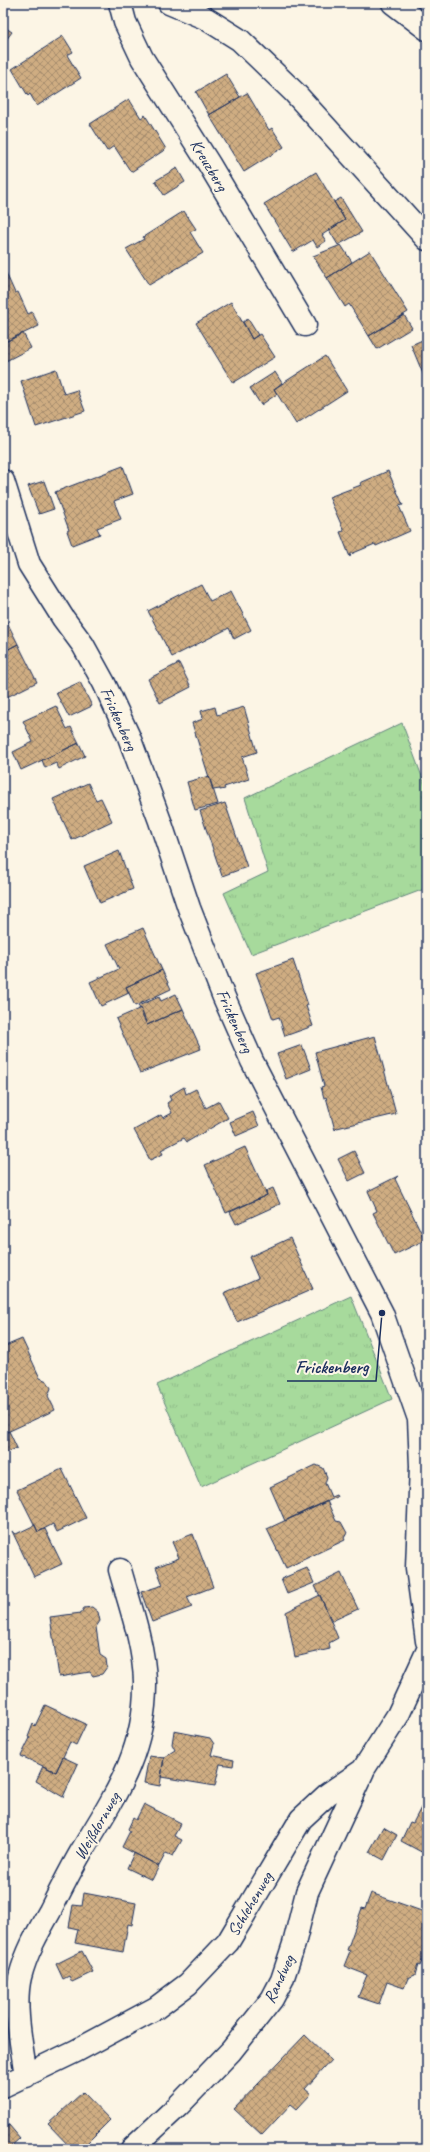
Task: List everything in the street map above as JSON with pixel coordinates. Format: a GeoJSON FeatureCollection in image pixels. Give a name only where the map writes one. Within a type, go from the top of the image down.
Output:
{"type":"FeatureCollection","features":[{"type":"Feature","properties":{"kind":"street","name":"Kreuzberg"},"geometry":{"type":"LineString","coordinates":[[120,3],[125,22],[142,58],[209,164],[305,325]]}},
{"type":"Feature","properties":{"kind":"street"},"geometry":{"type":"LineString","coordinates":[[169,3],[205,18],[240,40],[294,92],[427,239]]}},
{"type":"Feature","properties":{"kind":"street"},"geometry":{"type":"LineString","coordinates":[[393,3],[427,29]]}},
{"type":"Feature","properties":{"kind":"street","name":"Frickenberg"},"geometry":{"type":"LineString","coordinates":[[3,481],[29,564],[63,618],[83,645],[104,683],[129,737],[160,821],[189,908],[223,995],[252,1061],[382,1313],[419,1419],[421,1466],[417,1568],[427,1641]]}},
{"type":"Feature","properties":{"kind":"street","name":"Weißdornweg"},"geometry":{"type":"LineString","coordinates":[[26,2076],[18,1998],[20,1978],[27,1956],[38,1932],[81,1853],[118,1792],[132,1762],[139,1735],[145,1683],[143,1660],[120,1570]]}},
{"type":"Feature","properties":{"kind":"street","name":"Schlehenweg"},"geometry":{"type":"LineString","coordinates":[[3,2086],[26,2076],[156,2008],[188,1984],[228,1942],[301,1819],[328,1794],[363,1770],[398,1715],[427,1652]]}},
{"type":"Feature","properties":{"kind":"street","name":"Randweg"},"geometry":{"type":"LineString","coordinates":[[132,2149],[178,2106],[231,2051],[272,1999],[282,1980],[294,1944],[307,1892],[363,1770]]}},
{"type":"Feature","properties":{"kind":"green space"},"geometry":{"type":"Polygon","coordinates":[[[402,723],[427,790],[427,888],[251,954],[224,893],[268,872],[245,798],[402,723]]]}},
{"type":"Feature","properties":{"kind":"green space"},"geometry":{"type":"Polygon","coordinates":[[[351,1296],[392,1399],[201,1487],[157,1385],[351,1296]]]}},
{"type":"Feature","properties":{"kind":"building"},"geometry":{"type":"Polygon","coordinates":[[[3,26],[12,32],[3,44],[3,26]]]}},
{"type":"Feature","properties":{"kind":"building"},"geometry":{"type":"Polygon","coordinates":[[[63,36],[73,52],[67,55],[81,78],[37,106],[30,94],[28,96],[12,69],[63,36]]]}},
{"type":"Feature","properties":{"kind":"building"},"geometry":{"type":"Polygon","coordinates":[[[226,74],[240,97],[209,115],[196,92],[226,74]]]}},
{"type":"Feature","properties":{"kind":"building"},"geometry":{"type":"Polygon","coordinates":[[[247,93],[269,130],[272,128],[284,147],[244,172],[209,115],[247,93]]]}},
{"type":"Feature","properties":{"kind":"building"},"geometry":{"type":"Polygon","coordinates":[[[129,99],[141,118],[145,115],[166,149],[131,172],[114,146],[107,151],[90,124],[129,99]]]}},
{"type":"Feature","properties":{"kind":"building"},"geometry":{"type":"Polygon","coordinates":[[[177,168],[185,182],[164,195],[155,181],[177,168]]]}},
{"type":"Feature","properties":{"kind":"building"},"geometry":{"type":"Polygon","coordinates":[[[316,172],[345,220],[322,235],[326,241],[317,247],[313,240],[293,252],[264,204],[316,172]]]}},
{"type":"Feature","properties":{"kind":"building"},"geometry":{"type":"Polygon","coordinates":[[[341,198],[362,232],[338,245],[329,230],[345,220],[334,202],[341,198]]]}},
{"type":"Feature","properties":{"kind":"building"},"geometry":{"type":"Polygon","coordinates":[[[184,211],[196,229],[190,232],[203,253],[149,285],[126,249],[144,239],[143,237],[184,211]]]}},
{"type":"Feature","properties":{"kind":"building"},"geometry":{"type":"Polygon","coordinates":[[[341,245],[352,262],[327,278],[313,256],[341,245]]]}},
{"type":"Feature","properties":{"kind":"building"},"geometry":{"type":"Polygon","coordinates":[[[370,251],[408,312],[369,336],[349,304],[345,307],[327,278],[370,251]]]}},
{"type":"Feature","properties":{"kind":"building"},"geometry":{"type":"Polygon","coordinates":[[[6,273],[15,293],[18,292],[28,314],[32,312],[39,326],[3,343],[3,274],[6,273]]]}},
{"type":"Feature","properties":{"kind":"building"},"geometry":{"type":"Polygon","coordinates":[[[231,302],[252,339],[260,334],[275,357],[233,383],[196,323],[231,302]]]}},
{"type":"Feature","properties":{"kind":"building"},"geometry":{"type":"Polygon","coordinates":[[[404,315],[412,328],[377,349],[369,336],[404,315]]]}},
{"type":"Feature","properties":{"kind":"building"},"geometry":{"type":"Polygon","coordinates":[[[248,319],[258,335],[252,339],[243,322],[248,319]]]}},
{"type":"Feature","properties":{"kind":"building"},"geometry":{"type":"Polygon","coordinates":[[[23,333],[31,348],[4,362],[3,343],[23,333]]]}},
{"type":"Feature","properties":{"kind":"building"},"geometry":{"type":"Polygon","coordinates":[[[427,338],[427,381],[426,381],[411,345],[427,338]]]}},
{"type":"Feature","properties":{"kind":"building"},"geometry":{"type":"Polygon","coordinates":[[[325,356],[347,391],[296,424],[274,389],[325,356]]]}},
{"type":"Feature","properties":{"kind":"building"},"geometry":{"type":"Polygon","coordinates":[[[56,369],[64,394],[77,390],[85,411],[36,427],[21,381],[56,369]]]}},
{"type":"Feature","properties":{"kind":"building"},"geometry":{"type":"Polygon","coordinates":[[[275,372],[282,383],[274,389],[277,394],[261,405],[250,388],[275,372]]]}},
{"type":"Feature","properties":{"kind":"building"},"geometry":{"type":"Polygon","coordinates":[[[123,466],[133,494],[114,501],[121,519],[97,528],[100,534],[72,545],[67,531],[69,530],[55,492],[123,466]]]}},
{"type":"Feature","properties":{"kind":"building"},"geometry":{"type":"Polygon","coordinates":[[[388,471],[403,505],[399,506],[410,531],[376,546],[375,544],[351,554],[350,557],[340,532],[344,531],[329,497],[361,485],[360,483],[388,471]]]}},
{"type":"Feature","properties":{"kind":"building"},"geometry":{"type":"Polygon","coordinates":[[[44,481],[54,509],[39,514],[28,486],[44,481]]]}},
{"type":"Feature","properties":{"kind":"building"},"geometry":{"type":"Polygon","coordinates":[[[201,584],[210,601],[231,591],[251,630],[234,639],[229,628],[172,657],[148,611],[201,584]]]}},
{"type":"Feature","properties":{"kind":"building"},"geometry":{"type":"Polygon","coordinates":[[[3,614],[18,644],[3,652],[3,614]]]}},
{"type":"Feature","properties":{"kind":"building"},"geometry":{"type":"Polygon","coordinates":[[[18,644],[37,682],[3,699],[3,652],[18,644]]]}},
{"type":"Feature","properties":{"kind":"building"},"geometry":{"type":"Polygon","coordinates":[[[179,663],[191,687],[160,703],[148,679],[179,663]]]}},
{"type":"Feature","properties":{"kind":"building"},"geometry":{"type":"Polygon","coordinates":[[[80,682],[92,706],[69,717],[56,693],[80,682]]]}},
{"type":"Feature","properties":{"kind":"building"},"geometry":{"type":"Polygon","coordinates":[[[56,706],[67,729],[71,727],[79,743],[21,770],[13,752],[33,742],[23,721],[56,706]]]}},
{"type":"Feature","properties":{"kind":"building"},"geometry":{"type":"Polygon","coordinates":[[[215,707],[217,715],[244,707],[257,752],[242,757],[249,779],[224,787],[225,789],[220,790],[213,790],[192,723],[203,719],[201,711],[215,707]]]}},
{"type":"Feature","properties":{"kind":"building"},"geometry":{"type":"Polygon","coordinates":[[[79,743],[85,756],[59,769],[56,763],[45,768],[42,760],[79,743]]]}},
{"type":"Feature","properties":{"kind":"building"},"geometry":{"type":"Polygon","coordinates":[[[209,776],[218,804],[195,810],[187,782],[209,776]]]}},
{"type":"Feature","properties":{"kind":"building"},"geometry":{"type":"Polygon","coordinates":[[[88,783],[96,800],[101,798],[112,821],[72,840],[53,799],[88,783]]]}},
{"type":"Feature","properties":{"kind":"building"},"geometry":{"type":"Polygon","coordinates":[[[225,803],[247,867],[222,876],[200,811],[225,803]]]}},
{"type":"Feature","properties":{"kind":"building"},"geometry":{"type":"Polygon","coordinates":[[[119,851],[133,889],[100,903],[84,866],[119,851]]]}},
{"type":"Feature","properties":{"kind":"building"},"geometry":{"type":"Polygon","coordinates":[[[143,928],[162,970],[126,987],[129,993],[101,1006],[90,982],[119,969],[107,944],[143,928]]]}},
{"type":"Feature","properties":{"kind":"building"},"geometry":{"type":"Polygon","coordinates":[[[293,960],[308,1005],[306,1006],[313,1026],[285,1036],[279,1017],[273,1019],[256,973],[293,960]]]}},
{"type":"Feature","properties":{"kind":"building"},"geometry":{"type":"Polygon","coordinates":[[[162,970],[171,989],[135,1006],[126,987],[162,970]]]}},
{"type":"Feature","properties":{"kind":"building"},"geometry":{"type":"Polygon","coordinates":[[[176,994],[183,1009],[147,1025],[141,1013],[143,1012],[138,1006],[159,997],[161,1001],[176,994]]]}},
{"type":"Feature","properties":{"kind":"building"},"geometry":{"type":"Polygon","coordinates":[[[141,1008],[147,1025],[183,1009],[201,1049],[140,1073],[116,1019],[141,1008]]]}},
{"type":"Feature","properties":{"kind":"building"},"geometry":{"type":"Polygon","coordinates":[[[375,1036],[396,1114],[337,1128],[335,1130],[326,1097],[324,1098],[321,1087],[324,1086],[315,1052],[375,1036]]]}},
{"type":"Feature","properties":{"kind":"building"},"geometry":{"type":"Polygon","coordinates":[[[302,1045],[311,1069],[286,1079],[277,1054],[302,1045]]]}},
{"type":"Feature","properties":{"kind":"building"},"geometry":{"type":"Polygon","coordinates":[[[184,1087],[186,1094],[196,1089],[206,1108],[219,1101],[228,1118],[187,1142],[184,1138],[161,1150],[163,1154],[150,1160],[134,1130],[161,1115],[163,1118],[172,1113],[167,1103],[171,1100],[169,1096],[184,1087]]]}},
{"type":"Feature","properties":{"kind":"building"},"geometry":{"type":"Polygon","coordinates":[[[253,1112],[259,1126],[236,1136],[230,1122],[253,1112]]]}},
{"type":"Feature","properties":{"kind":"building"},"geometry":{"type":"Polygon","coordinates":[[[245,1147],[267,1195],[226,1213],[205,1165],[245,1147]]]}},
{"type":"Feature","properties":{"kind":"building"},"geometry":{"type":"Polygon","coordinates":[[[354,1151],[365,1173],[349,1181],[338,1159],[354,1151]]]}},
{"type":"Feature","properties":{"kind":"building"},"geometry":{"type":"Polygon","coordinates":[[[398,1176],[395,1179],[425,1240],[394,1255],[373,1213],[377,1211],[368,1191],[398,1176]]]}},
{"type":"Feature","properties":{"kind":"building"},"geometry":{"type":"Polygon","coordinates":[[[273,1188],[280,1204],[236,1224],[230,1212],[267,1195],[266,1191],[273,1188]]]}},
{"type":"Feature","properties":{"kind":"building"},"geometry":{"type":"Polygon","coordinates":[[[290,1238],[313,1289],[237,1322],[224,1293],[258,1278],[249,1257],[290,1238]]]}},
{"type":"Feature","properties":{"kind":"building"},"geometry":{"type":"Polygon","coordinates":[[[22,1339],[40,1378],[47,1381],[51,1388],[48,1396],[55,1410],[3,1434],[3,1347],[22,1339]]]}},
{"type":"Feature","properties":{"kind":"building"},"geometry":{"type":"Polygon","coordinates":[[[9,1431],[17,1448],[3,1454],[3,1434],[9,1431]]]}},
{"type":"Feature","properties":{"kind":"building"},"geometry":{"type":"Polygon","coordinates":[[[316,1465],[323,1468],[327,1477],[325,1483],[331,1497],[336,1495],[337,1497],[285,1521],[270,1487],[316,1465]]]}},
{"type":"Feature","properties":{"kind":"building"},"geometry":{"type":"Polygon","coordinates":[[[62,1469],[86,1518],[57,1532],[53,1524],[38,1532],[17,1490],[62,1469]]]}},
{"type":"Feature","properties":{"kind":"building"},"geometry":{"type":"Polygon","coordinates":[[[327,1501],[336,1521],[341,1522],[347,1533],[344,1538],[345,1540],[286,1568],[267,1529],[327,1501]]]}},
{"type":"Feature","properties":{"kind":"building"},"geometry":{"type":"Polygon","coordinates":[[[35,1525],[38,1532],[45,1529],[62,1564],[34,1577],[12,1531],[16,1534],[35,1525]]]}},
{"type":"Feature","properties":{"kind":"building"},"geometry":{"type":"Polygon","coordinates":[[[193,1534],[213,1587],[187,1597],[192,1607],[152,1622],[141,1592],[163,1585],[156,1567],[179,1558],[172,1542],[193,1534]]]}},
{"type":"Feature","properties":{"kind":"building"},"geometry":{"type":"Polygon","coordinates":[[[307,1568],[314,1583],[287,1594],[281,1579],[307,1568]]]}},
{"type":"Feature","properties":{"kind":"building"},"geometry":{"type":"Polygon","coordinates":[[[341,1573],[358,1609],[332,1621],[315,1586],[341,1573]]]}},
{"type":"Feature","properties":{"kind":"building"},"geometry":{"type":"Polygon","coordinates":[[[320,1595],[338,1638],[329,1643],[330,1649],[295,1657],[286,1612],[320,1595]]]}},
{"type":"Feature","properties":{"kind":"building"},"geometry":{"type":"Polygon","coordinates":[[[92,1607],[98,1612],[100,1621],[96,1627],[100,1655],[106,1659],[107,1667],[102,1674],[93,1676],[90,1672],[59,1677],[50,1617],[81,1613],[84,1608],[92,1607]]]}},
{"type":"Feature","properties":{"kind":"building"},"geometry":{"type":"Polygon","coordinates":[[[45,1705],[86,1724],[76,1745],[70,1742],[56,1772],[21,1756],[30,1738],[28,1737],[33,1724],[35,1726],[45,1705]]]}},
{"type":"Feature","properties":{"kind":"building"},"geometry":{"type":"Polygon","coordinates":[[[174,1731],[210,1738],[214,1744],[211,1755],[234,1760],[233,1766],[220,1764],[215,1786],[161,1777],[164,1757],[175,1750],[172,1744],[174,1731]]]}},
{"type":"Feature","properties":{"kind":"building"},"geometry":{"type":"Polygon","coordinates":[[[149,1756],[164,1758],[160,1786],[144,1783],[149,1756]]]}},
{"type":"Feature","properties":{"kind":"building"},"geometry":{"type":"Polygon","coordinates":[[[63,1757],[78,1764],[63,1797],[36,1781],[43,1766],[56,1772],[63,1757]]]}},
{"type":"Feature","properties":{"kind":"building"},"geometry":{"type":"Polygon","coordinates":[[[427,1796],[427,1855],[401,1841],[410,1822],[413,1823],[427,1796]]]}},
{"type":"Feature","properties":{"kind":"building"},"geometry":{"type":"Polygon","coordinates":[[[144,1804],[181,1823],[174,1836],[182,1840],[173,1856],[166,1853],[159,1866],[122,1847],[130,1831],[128,1829],[133,1818],[136,1820],[144,1804]]]}},
{"type":"Feature","properties":{"kind":"building"},"geometry":{"type":"Polygon","coordinates":[[[383,1827],[397,1835],[384,1860],[369,1852],[383,1827]]]}},
{"type":"Feature","properties":{"kind":"building"},"geometry":{"type":"Polygon","coordinates":[[[134,1853],[159,1866],[152,1880],[127,1868],[134,1853]]]}},
{"type":"Feature","properties":{"kind":"building"},"geometry":{"type":"Polygon","coordinates":[[[84,1893],[136,1903],[132,1925],[128,1924],[123,1952],[75,1943],[78,1929],[69,1927],[73,1905],[82,1906],[84,1893]]]}},
{"type":"Feature","properties":{"kind":"building"},"geometry":{"type":"Polygon","coordinates":[[[371,1893],[427,1913],[427,1948],[420,1966],[418,1965],[415,1975],[408,1978],[404,1988],[387,1982],[379,2004],[358,1997],[367,1975],[344,1966],[350,1951],[347,1950],[362,1908],[365,1909],[371,1893]]]}},
{"type":"Feature","properties":{"kind":"building"},"geometry":{"type":"Polygon","coordinates":[[[82,1951],[93,1972],[72,1982],[69,1976],[63,1979],[56,1964],[82,1951]]]}},
{"type":"Feature","properties":{"kind":"building"},"geometry":{"type":"Polygon","coordinates":[[[305,2035],[331,2060],[305,2089],[311,2094],[297,2109],[291,2104],[262,2135],[234,2109],[305,2035]]]}},
{"type":"Feature","properties":{"kind":"building"},"geometry":{"type":"Polygon","coordinates":[[[83,2092],[110,2120],[81,2149],[72,2149],[48,2124],[83,2092]]]}},
{"type":"Feature","properties":{"kind":"building"},"geometry":{"type":"Polygon","coordinates":[[[9,2125],[20,2138],[8,2149],[3,2149],[3,2131],[9,2125]]]}},
{"type":"Feature","properties":{"kind":"place","name":"Frickenberg"},"geometry":{"type":"Point","coordinates":[382,1313]}}]}
